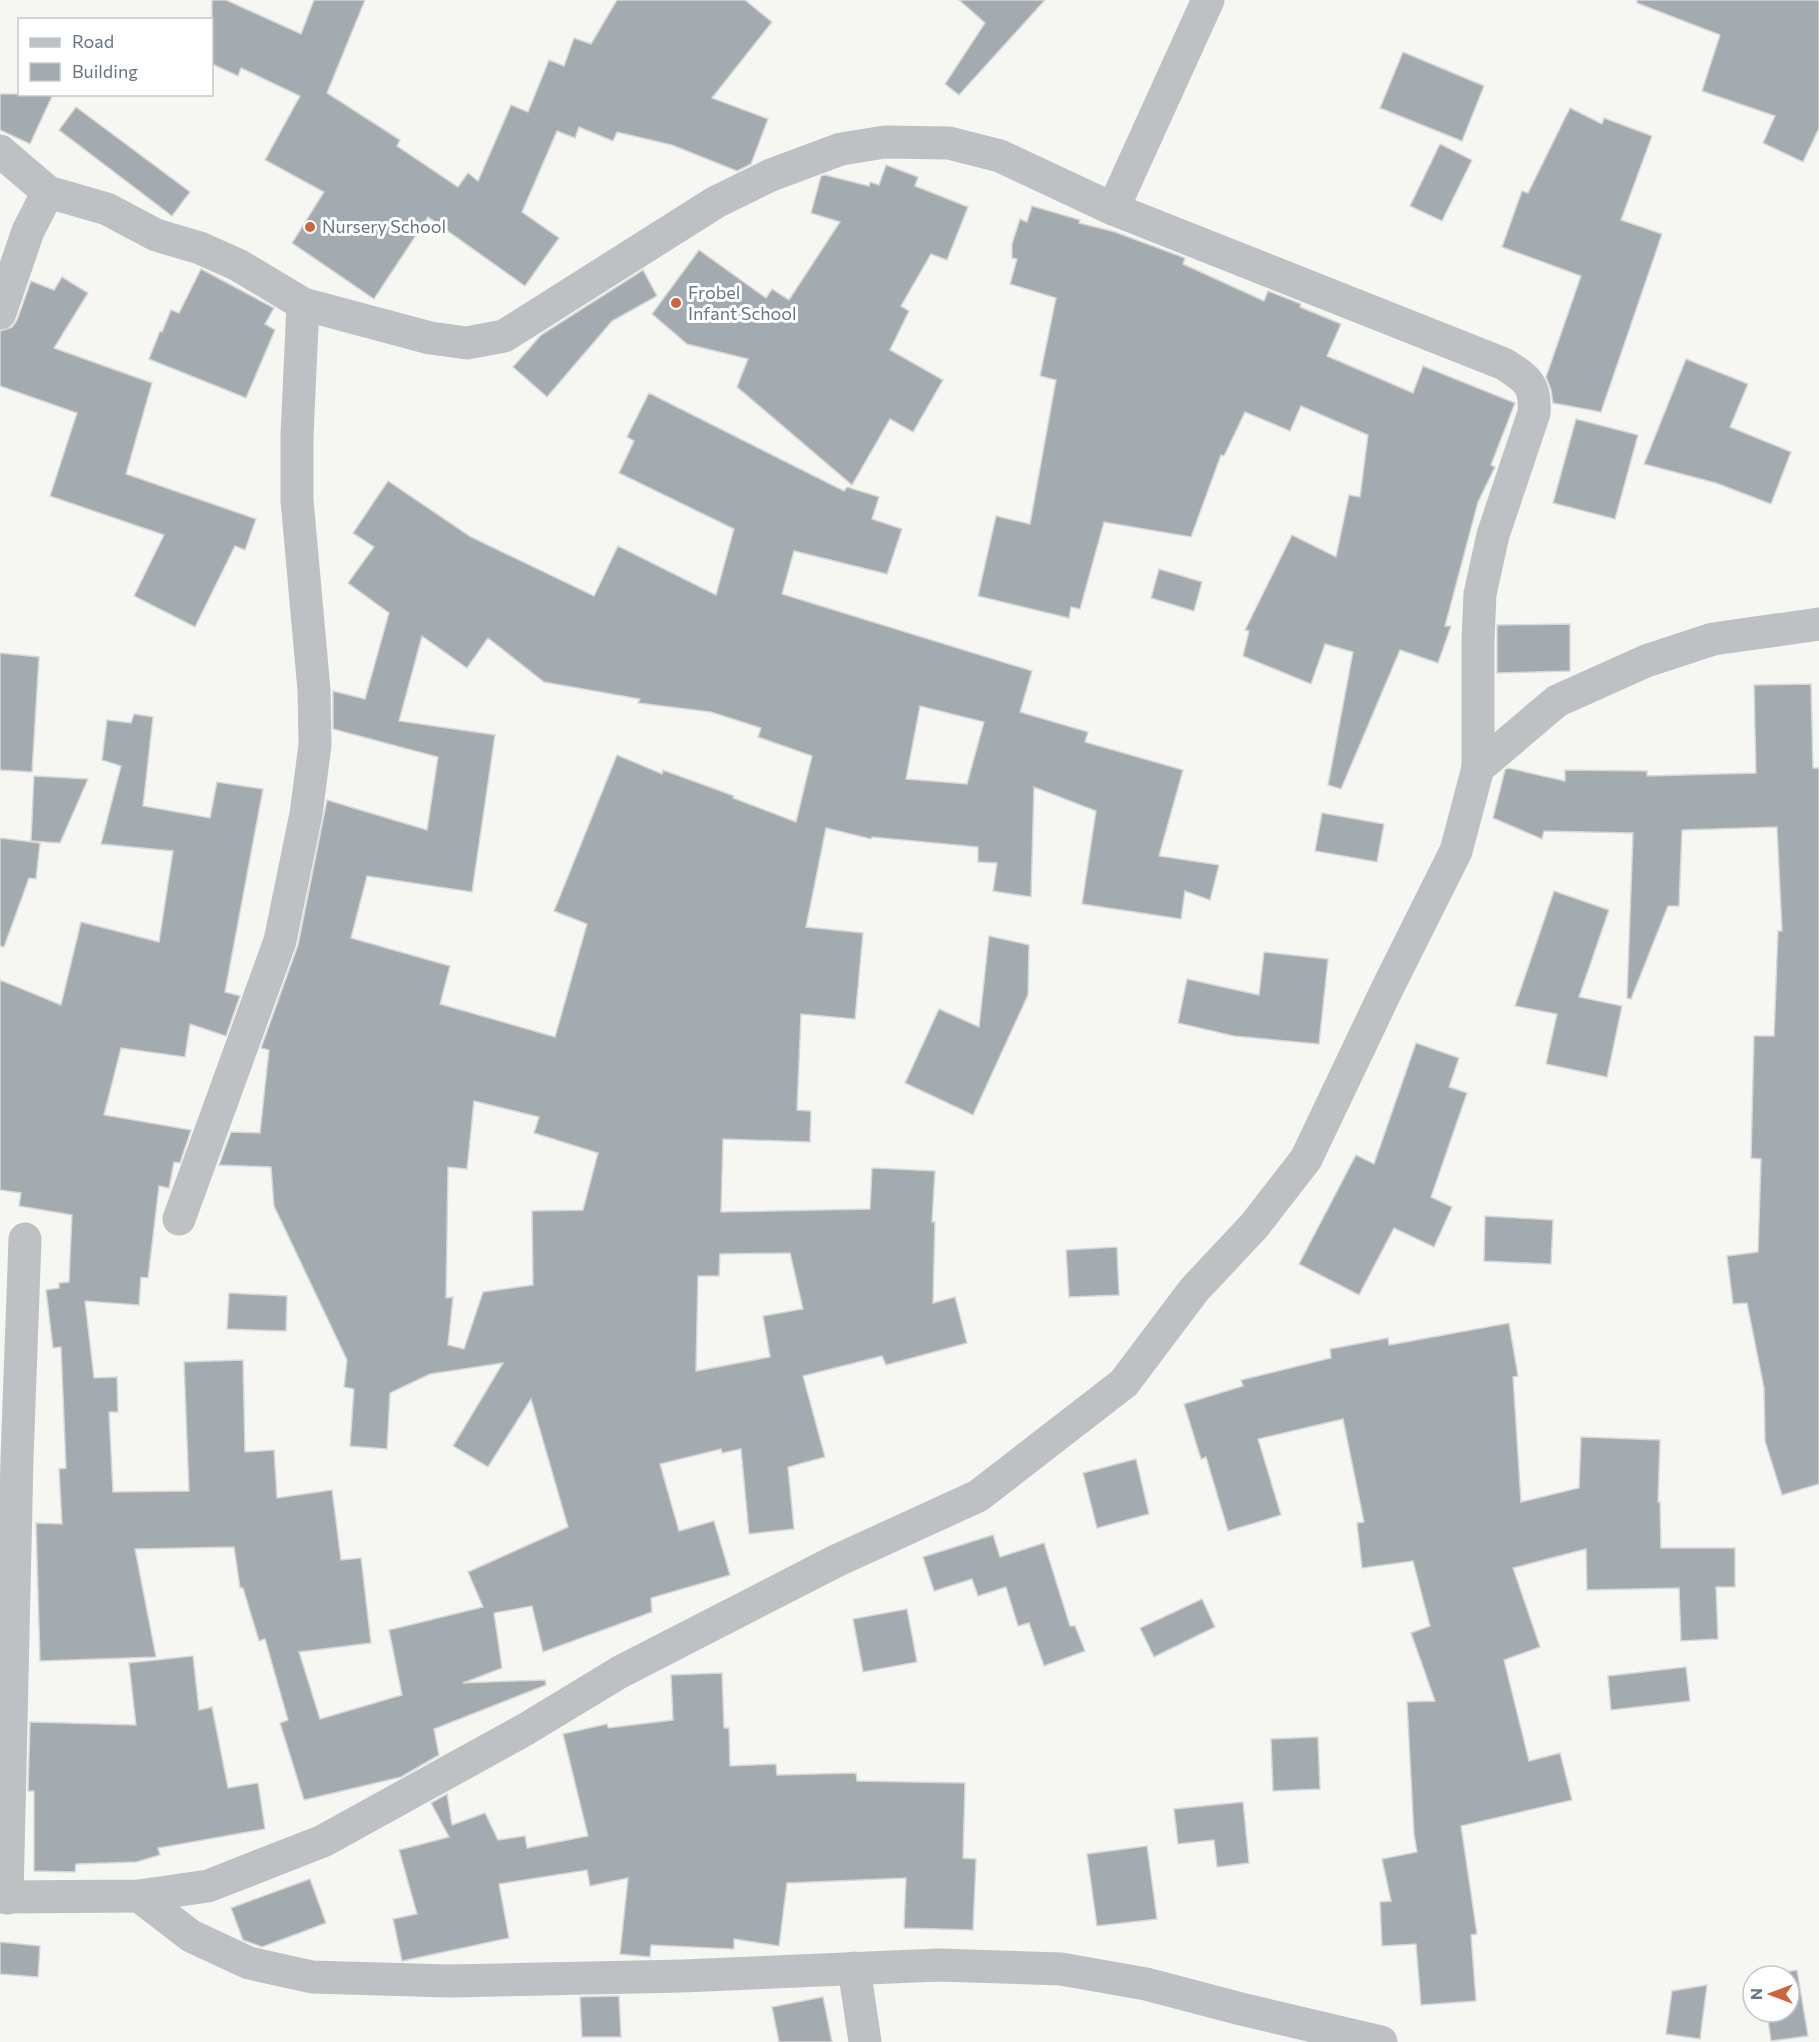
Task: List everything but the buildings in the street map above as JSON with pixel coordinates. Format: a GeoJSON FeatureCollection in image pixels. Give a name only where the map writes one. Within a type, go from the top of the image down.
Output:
{"type":"FeatureCollection","features":[{"type":"Feature","properties":{"kind":"street"},"geometry":{"type":"LineString","coordinates":[[1113,209],[1208,0]]}},
{"type":"Feature","properties":{"kind":"street"},"geometry":{"type":"LineString","coordinates":[[0,151],[48,192],[107,209],[156,235],[200,248],[238,265],[303,304],[430,338],[467,343],[504,336],[716,202],[771,175],[842,149],[885,142],[949,143],[1000,156],[1113,209],[1504,364],[1529,384],[1535,397],[1534,413],[1493,535],[1480,594],[1478,768],[1456,851],[1306,1159],[1254,1226],[1194,1290],[1124,1383],[978,1496],[836,1561],[620,1672],[526,1729],[323,1841],[208,1886],[139,1896],[3,1897],[25,1239]]}},
{"type":"Feature","properties":{"kind":"street"},"geometry":{"type":"LineString","coordinates":[[0,313],[28,231],[48,192]]}},
{"type":"Feature","properties":{"kind":"street"},"geometry":{"type":"LineString","coordinates":[[178,1219],[280,941],[306,814],[315,746],[314,690],[297,500],[297,435],[303,304]]}},
{"type":"Feature","properties":{"kind":"street"},"geometry":{"type":"LineString","coordinates":[[1478,768],[1557,701],[1646,661],[1713,639],[1819,624]]}},
{"type":"Feature","properties":{"kind":"street"},"geometry":{"type":"LineString","coordinates":[[139,1896],[191,1936],[239,1959],[312,1977],[449,1981],[683,1976],[939,1965],[1061,1969],[1146,1984],[1381,2042]]}},
{"type":"Feature","properties":{"kind":"street"},"geometry":{"type":"LineString","coordinates":[[854,1968],[865,2042]]}},
{"type":"Feature","properties":{"kind":"place","name":"Nursery School"},"geometry":{"type":"Point","coordinates":[310,227]}},
{"type":"Feature","properties":{"kind":"place","name":"Frobel Infant School"},"geometry":{"type":"Point","coordinates":[676,303]}}]}
